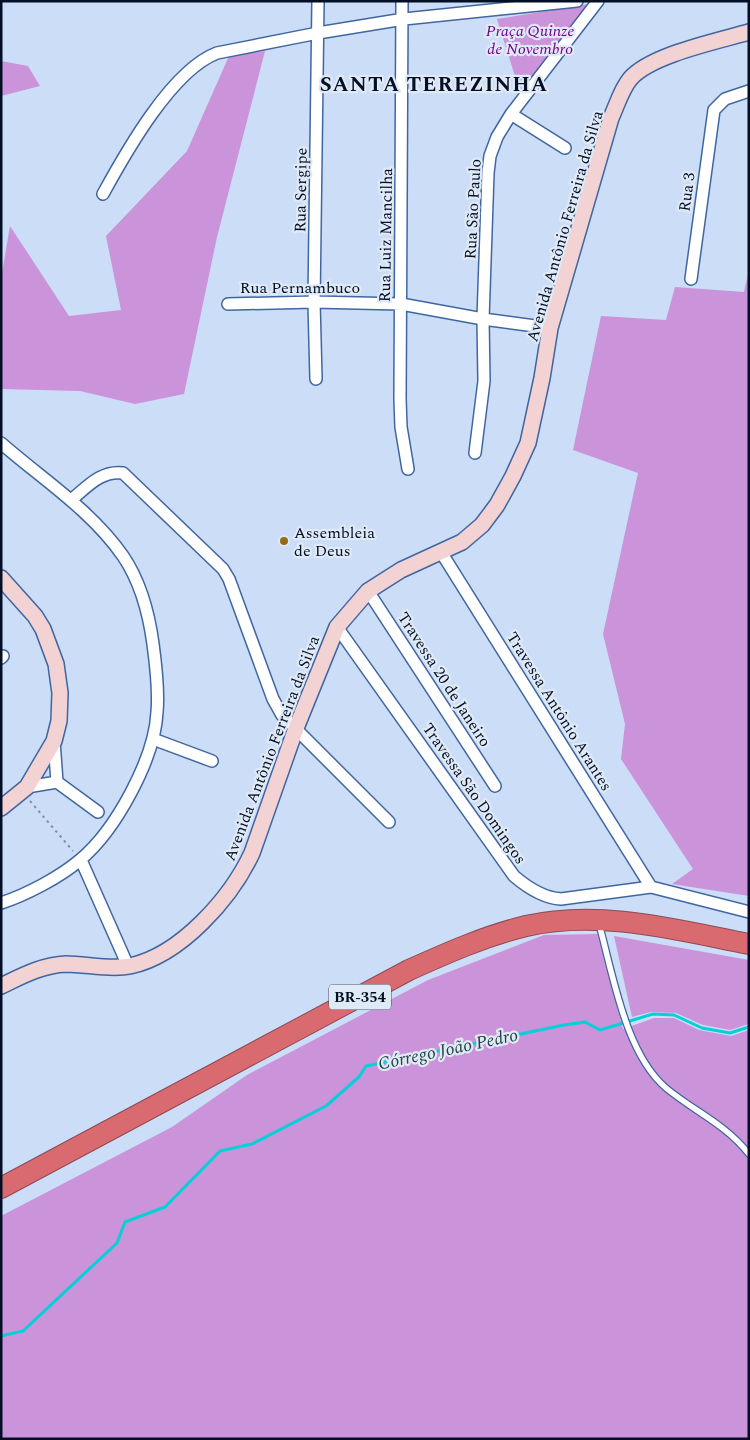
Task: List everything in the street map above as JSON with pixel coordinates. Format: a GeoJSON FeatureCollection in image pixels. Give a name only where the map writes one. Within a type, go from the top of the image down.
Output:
{"type":"FeatureCollection","features":[{"type":"Feature","properties":{"kind":"highway","name":"BR-354"},"geometry":{"type":"LineString","coordinates":[[1,1188],[417,967],[475,941],[527,926],[567,920],[598,920],[651,925],[749,944]]}},
{"type":"Feature","properties":{"kind":"street","name":"Rua Sergipe"},"geometry":{"type":"LineString","coordinates":[[316,379],[314,302],[318,1]]}},
{"type":"Feature","properties":{"kind":"street","name":"Rua Luiz Mancilha"},"geometry":{"type":"LineString","coordinates":[[402,1],[404,19],[401,427],[408,469]]}},
{"type":"Feature","properties":{"kind":"street"},"geometry":{"type":"LineString","coordinates":[[103,194],[123,158],[174,86],[194,66],[211,55],[318,33],[404,19],[577,1]]}},
{"type":"Feature","properties":{"kind":"street","name":"Rua São Paulo"},"geometry":{"type":"LineString","coordinates":[[474,453],[484,381],[483,319],[490,156],[497,137],[511,114],[598,1]]}},
{"type":"Feature","properties":{"kind":"street","name":"Avenida Antônio Ferreira da Silva"},"geometry":{"type":"LineString","coordinates":[[1,986],[28,972],[46,967],[64,964],[128,966],[153,959],[177,945],[235,884],[252,853],[296,728],[337,627],[368,591],[401,570],[462,542],[482,525],[497,505],[513,476],[528,443],[536,413],[550,328],[611,118],[630,79],[644,68],[660,60],[749,32]]}},
{"type":"Feature","properties":{"kind":"street","name":"Rua 3"},"geometry":{"type":"LineString","coordinates":[[691,279],[714,110],[725,99],[749,91]]}},
{"type":"Feature","properties":{"kind":"street"},"geometry":{"type":"LineString","coordinates":[[511,114],[565,148]]}},
{"type":"Feature","properties":{"kind":"street","name":"Rua Pernambuco"},"geometry":{"type":"LineString","coordinates":[[228,304],[314,302],[401,304],[483,319],[550,328]]}},
{"type":"Feature","properties":{"kind":"street"},"geometry":{"type":"LineString","coordinates":[[1,443],[71,500],[122,555],[134,576],[150,626],[156,666],[157,712],[153,739],[130,795],[108,828],[81,860],[38,887],[1,904]]}},
{"type":"Feature","properties":{"kind":"street"},"geometry":{"type":"LineString","coordinates":[[71,500],[101,475],[112,471],[123,473],[223,569],[230,579],[273,699],[282,716],[389,822]]}},
{"type":"Feature","properties":{"kind":"street","name":"Travessa Antônio Arantes"},"geometry":{"type":"LineString","coordinates":[[441,552],[651,887]]}},
{"type":"Feature","properties":{"kind":"street"},"geometry":{"type":"LineString","coordinates":[[1,578],[35,616],[50,645],[56,664],[60,693],[59,721],[54,741],[25,789],[1,808]]}},
{"type":"Feature","properties":{"kind":"street","name":"Travessa 20 de Janeiro"},"geometry":{"type":"LineString","coordinates":[[368,591],[495,786]]}},
{"type":"Feature","properties":{"kind":"street","name":"Travessa São Domingos"},"geometry":{"type":"LineString","coordinates":[[337,627],[514,876],[526,887],[550,899],[561,900],[651,887],[749,912]]}},
{"type":"Feature","properties":{"kind":"street"},"geometry":{"type":"LineString","coordinates":[[153,739],[212,761]]}},
{"type":"Feature","properties":{"kind":"street"},"geometry":{"type":"LineString","coordinates":[[54,741],[57,782]]}},
{"type":"Feature","properties":{"kind":"street"},"geometry":{"type":"LineString","coordinates":[[25,789],[57,782],[98,812]]}},
{"type":"Feature","properties":{"kind":"street"},"geometry":{"type":"LineString","coordinates":[[81,860],[128,966]]}},
{"type":"Feature","properties":{"kind":"lane"},"geometry":{"type":"LineString","coordinates":[[598,920],[620,1003],[634,1041],[648,1067],[666,1088],[725,1129],[749,1154]]}},
{"type":"Feature","properties":{"kind":"path"},"geometry":{"type":"LineString","coordinates":[[25,789],[81,860]]}},
{"type":"Feature","properties":{"kind":"green space","name":"Praça Quinze de Novembro"},"geometry":{"type":"Polygon","coordinates":[[[589,4],[520,92],[497,19],[589,4]]]}},
{"type":"Feature","properties":{"kind":"green space"},"geometry":{"type":"Polygon","coordinates":[[[265,51],[217,237],[184,394],[135,404],[80,391],[1,389],[1,279],[10,226],[69,316],[121,310],[106,236],[187,151],[229,56],[265,51]]]}},
{"type":"Feature","properties":{"kind":"green space"},"geometry":{"type":"Polygon","coordinates":[[[1,61],[28,66],[40,86],[1,96],[1,61]]]}},
{"type":"Feature","properties":{"kind":"green space"},"geometry":{"type":"Polygon","coordinates":[[[749,270],[749,896],[672,884],[693,869],[621,759],[625,724],[603,634],[638,473],[573,450],[601,316],[666,320],[675,287],[744,292],[749,270]]]}},
{"type":"Feature","properties":{"kind":"green space"},"geometry":{"type":"Polygon","coordinates":[[[599,934],[623,1029],[654,1018],[674,1018],[699,1030],[731,1036],[749,1030],[749,1439],[1,1439],[1,1216],[172,1127],[247,1075],[428,980],[544,935],[599,934]]]}},
{"type":"Feature","properties":{"kind":"green space"},"geometry":{"type":"Polygon","coordinates":[[[614,936],[749,960],[749,1024],[730,1030],[703,1025],[676,1013],[651,1012],[632,1017],[614,936]]]}},
{"type":"Feature","properties":{"kind":"waterway","name":"Córrego João Pedro"},"geometry":{"type":"LineString","coordinates":[[1,1336],[23,1331],[117,1243],[125,1222],[165,1207],[220,1151],[252,1144],[326,1106],[359,1077],[366,1066],[564,1025],[585,1022],[600,1030],[653,1014],[674,1015],[702,1028],[730,1033],[749,1027]]}},
{"type":"Feature","properties":{"kind":"place","name":"Assembleia de Deus"},"geometry":{"type":"Point","coordinates":[284,541]}},
{"type":"Feature","properties":{"kind":"district","name":"SANTA TEREZINHA"},"geometry":{"type":"Point","coordinates":[434,84]}}]}
